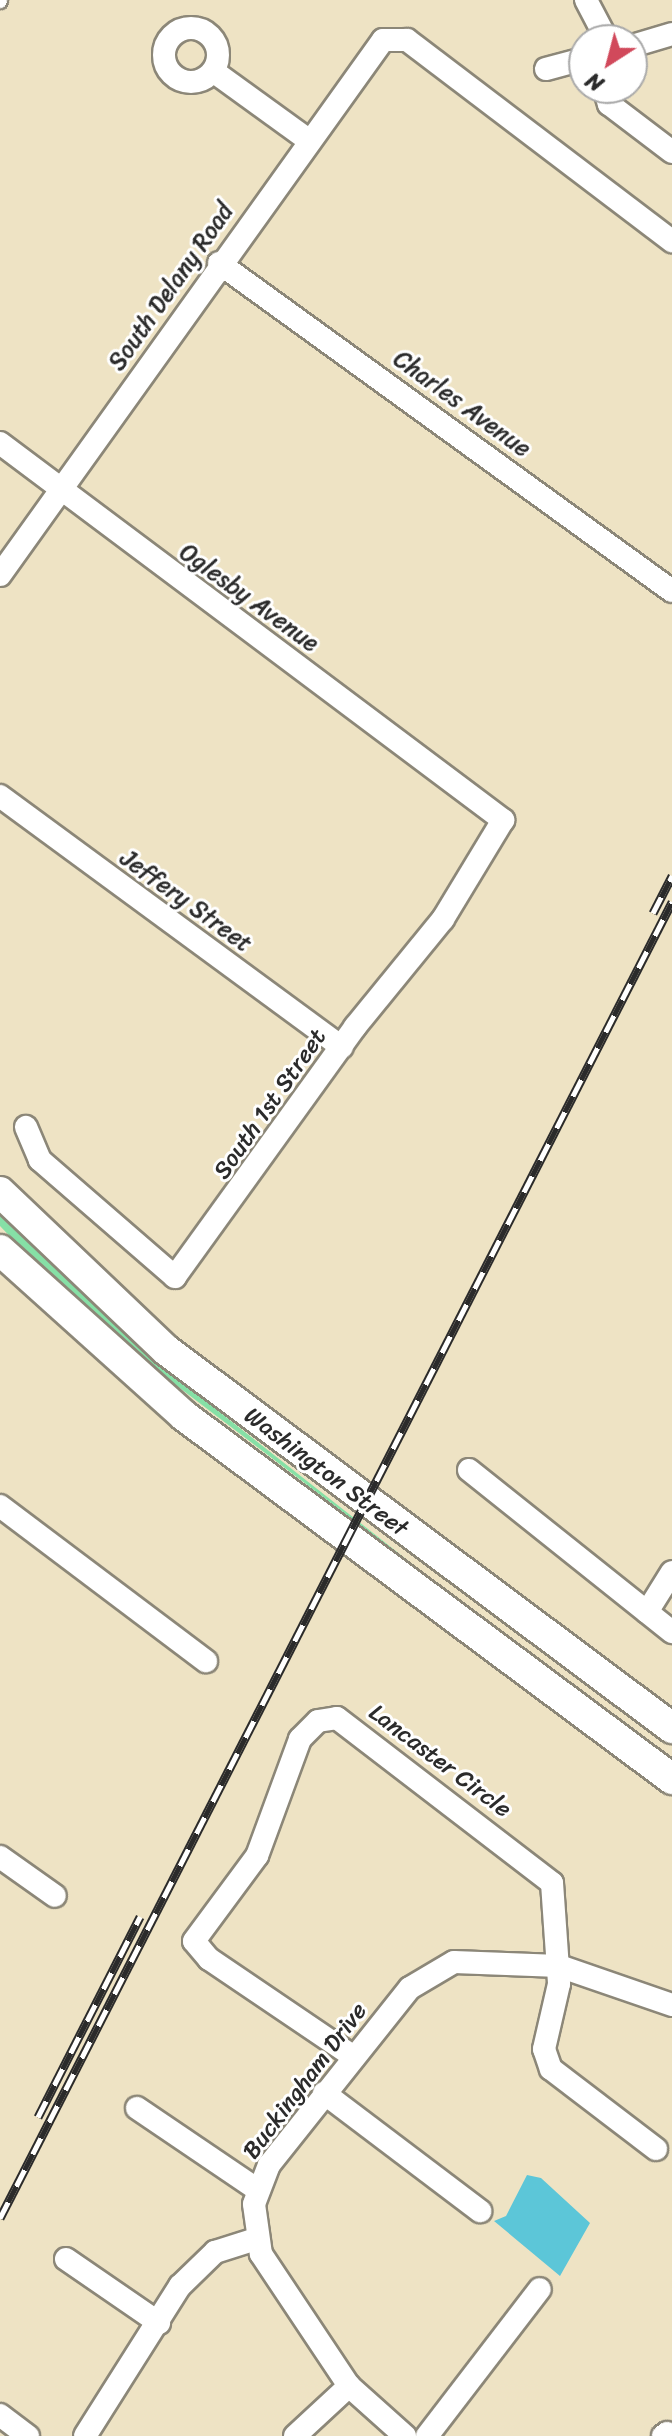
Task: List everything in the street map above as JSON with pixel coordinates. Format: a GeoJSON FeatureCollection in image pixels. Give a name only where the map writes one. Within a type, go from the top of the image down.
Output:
{"type":"FeatureCollection","features":[{"type":"Feature","properties":{"kind":"main road","name":"Washington Street"},"geometry":{"type":"LineString","coordinates":[[0,1192],[166,1350],[672,1728]]}},
{"type":"Feature","properties":{"kind":"main road","name":"Washington Street"},"geometry":{"type":"LineString","coordinates":[[0,1250],[183,1415],[672,1779]]}},
{"type":"Feature","properties":{"kind":"street"},"geometry":{"type":"LineString","coordinates":[[586,0],[599,24]]}},
{"type":"Feature","properties":{"kind":"street"},"geometry":{"type":"LineString","coordinates":[[648,41],[672,34]]}},
{"type":"Feature","properties":{"kind":"street","name":"South Delany Road"},"geometry":{"type":"LineString","coordinates":[[0,575],[307,139],[374,48],[392,38],[407,40],[672,241]]}},
{"type":"Feature","properties":{"kind":"street"},"geometry":{"type":"LineString","coordinates":[[546,69],[568,63]]}},
{"type":"Feature","properties":{"kind":"street"},"geometry":{"type":"LineString","coordinates":[[213,71],[307,139]]}},
{"type":"Feature","properties":{"kind":"street"},"geometry":{"type":"LineString","coordinates":[[609,104],[672,152]]}},
{"type":"Feature","properties":{"kind":"street","name":"Charles Avenue"},"geometry":{"type":"LineString","coordinates":[[219,263],[672,591]]}},
{"type":"Feature","properties":{"kind":"street","name":"Oglesby Avenue"},"geometry":{"type":"LineString","coordinates":[[0,443],[468,793]]}},
{"type":"Feature","properties":{"kind":"street","name":"South 1st Street"},"geometry":{"type":"LineString","coordinates":[[26,1127],[40,1160],[175,1277],[493,845],[503,820],[468,793]]}},
{"type":"Feature","properties":{"kind":"street","name":"Jeffery Street"},"geometry":{"type":"LineString","coordinates":[[0,796],[342,1047]]}},
{"type":"Feature","properties":{"kind":"street"},"geometry":{"type":"LineString","coordinates":[[469,1470],[672,1632]]}},
{"type":"Feature","properties":{"kind":"street"},"geometry":{"type":"LineString","coordinates":[[2,1512],[206,1661]]}},
{"type":"Feature","properties":{"kind":"street"},"geometry":{"type":"LineString","coordinates":[[647,1612],[672,1572]]}},
{"type":"Feature","properties":{"kind":"street","name":"Lancaster Circle"},"geometry":{"type":"LineString","coordinates":[[354,2057],[209,1959],[194,1941],[257,1856],[286,1766],[318,1721],[337,1718],[355,1728],[552,1883],[559,1966]]}},
{"type":"Feature","properties":{"kind":"street"},"geometry":{"type":"LineString","coordinates":[[0,1857],[55,1896]]}},
{"type":"Feature","properties":{"kind":"street","name":"Buckingham Drive"},"geometry":{"type":"LineString","coordinates":[[256,2239],[258,2190],[324,2093],[410,1988],[454,1962],[559,1966],[672,2005]]}},
{"type":"Feature","properties":{"kind":"street"},"geometry":{"type":"LineString","coordinates":[[559,1966],[544,2037],[551,2069],[656,2149]]}},
{"type":"Feature","properties":{"kind":"street"},"geometry":{"type":"LineString","coordinates":[[324,2093],[480,2211]]}},
{"type":"Feature","properties":{"kind":"street"},"geometry":{"type":"LineString","coordinates":[[137,2108],[258,2190]]}},
{"type":"Feature","properties":{"kind":"street"},"geometry":{"type":"LineString","coordinates":[[85,2436],[180,2286],[215,2252],[256,2239],[349,2386],[405,2436]]}},
{"type":"Feature","properties":{"kind":"street"},"geometry":{"type":"LineString","coordinates":[[66,2259],[159,2323]]}},
{"type":"Feature","properties":{"kind":"street"},"geometry":{"type":"LineString","coordinates":[[427,2436],[540,2289]]}},
{"type":"Feature","properties":{"kind":"street"},"geometry":{"type":"LineString","coordinates":[[295,2436],[349,2386]]}},
{"type":"Feature","properties":{"kind":"street"},"geometry":{"type":"LineString","coordinates":[[0,2415],[28,2436]]}},
{"type":"Feature","properties":{"kind":"green space"},"geometry":{"type":"Polygon","coordinates":[[[0,1216],[146,1354],[453,1596],[139,1357],[23,1250],[0,1226],[0,1216]]]}},
{"type":"Feature","properties":{"kind":"water"},"geometry":{"type":"Polygon","coordinates":[[[527,2175],[541,2178],[590,2223],[560,2276],[494,2221],[506,2216],[527,2175]]]}},
{"type":"Feature","properties":{"kind":"railway"},"geometry":{"type":"LineString","coordinates":[[653,913],[672,876]]}},
{"type":"Feature","properties":{"kind":"railway"},"geometry":{"type":"LineString","coordinates":[[0,2218],[672,902]]}},
{"type":"Feature","properties":{"kind":"railway"},"geometry":{"type":"LineString","coordinates":[[38,2117],[140,1917]]}}]}
